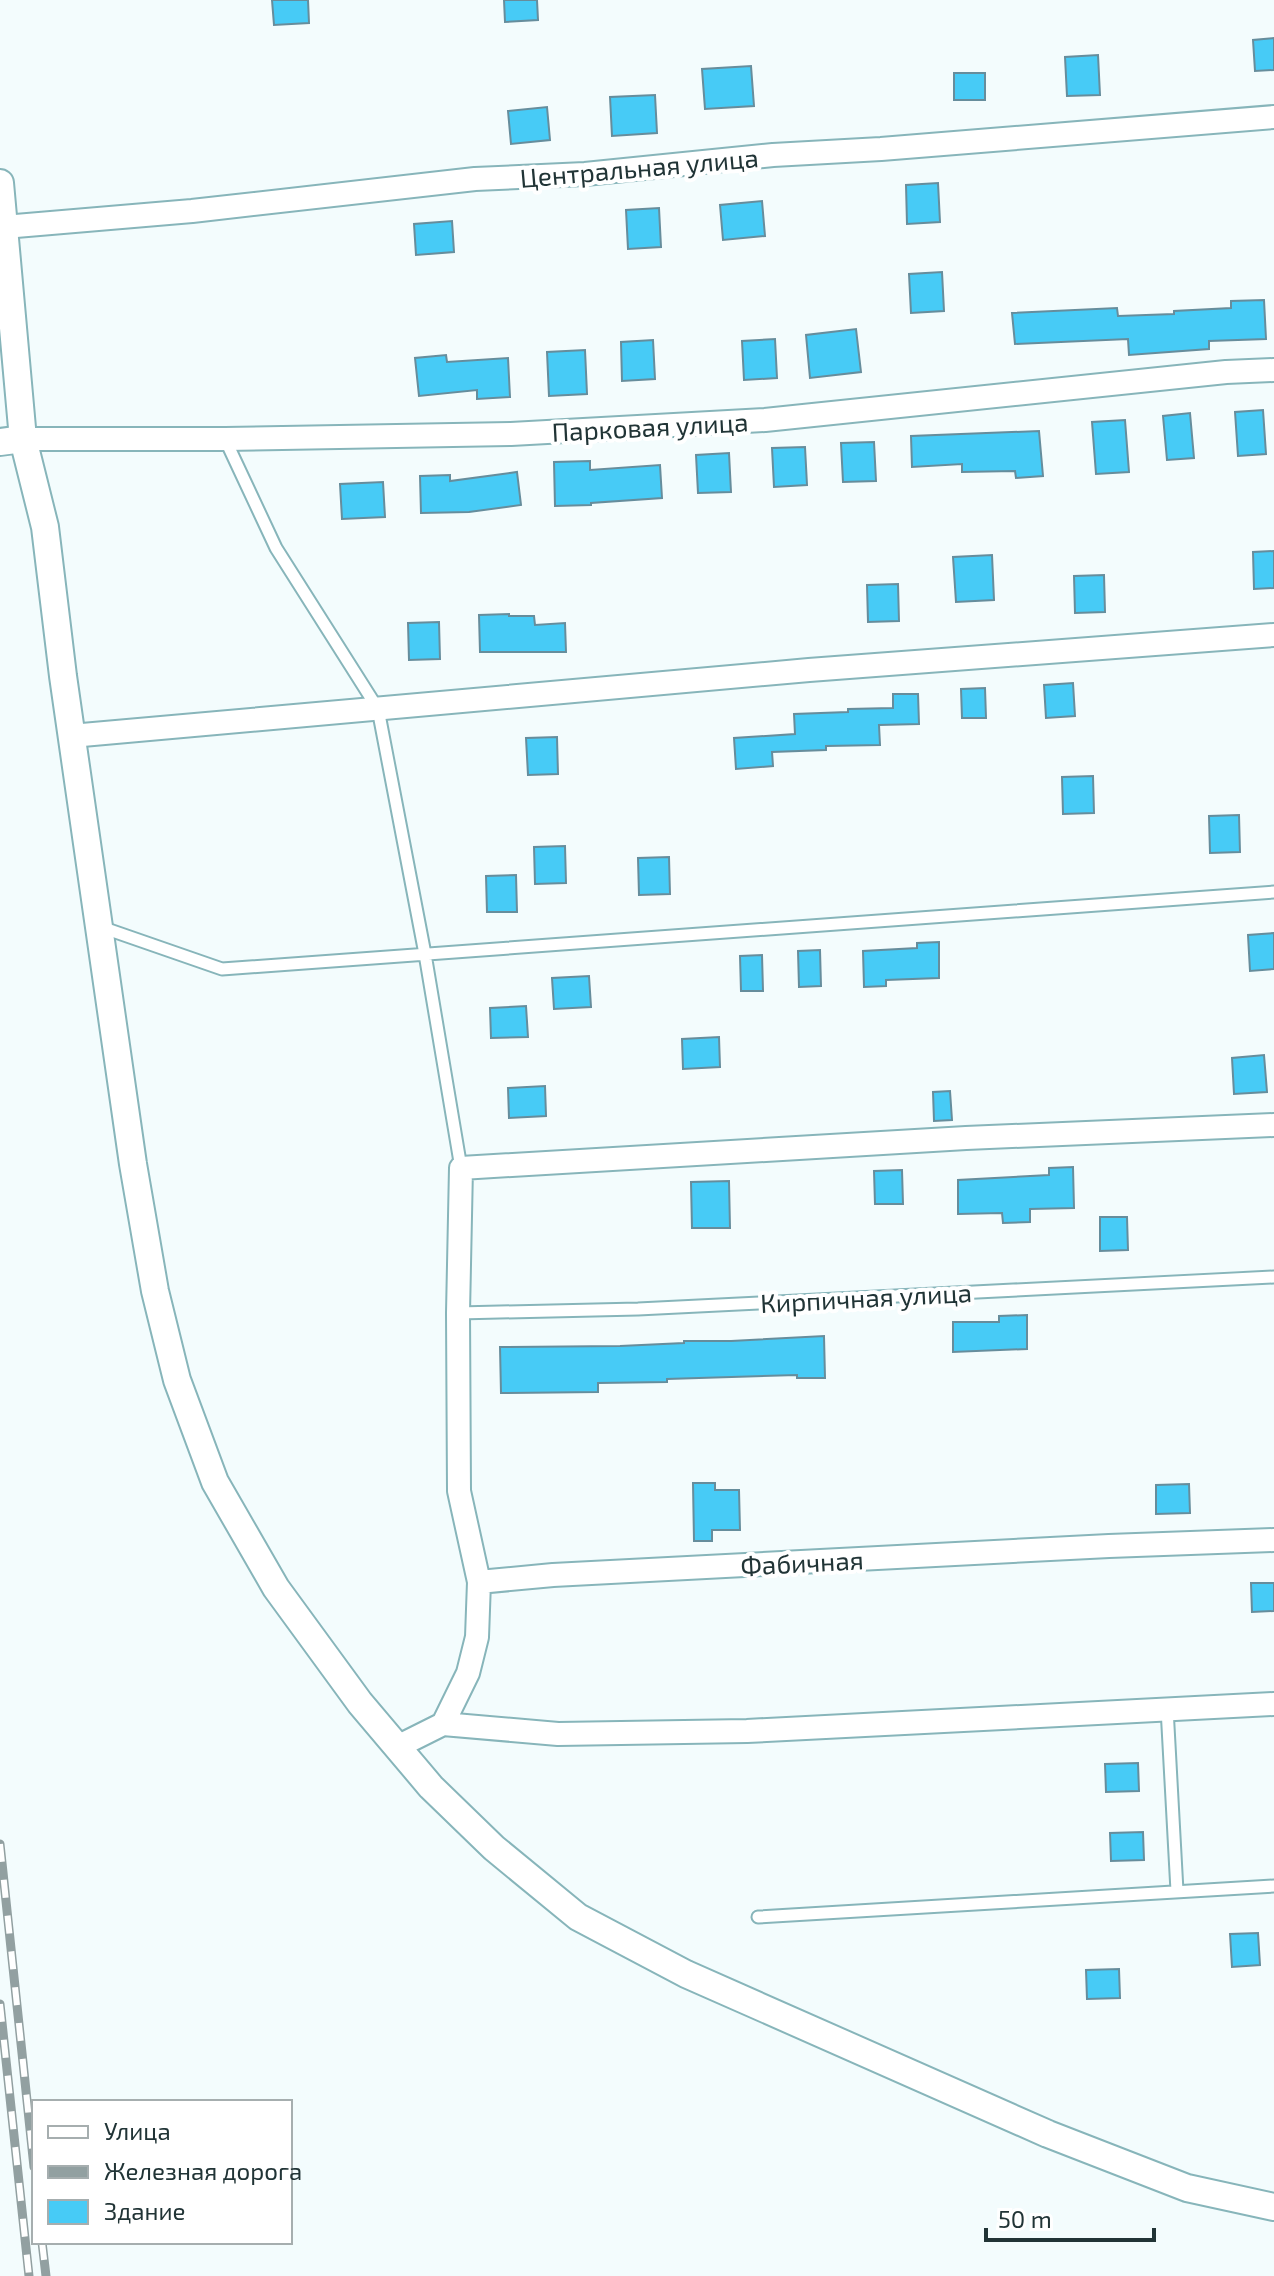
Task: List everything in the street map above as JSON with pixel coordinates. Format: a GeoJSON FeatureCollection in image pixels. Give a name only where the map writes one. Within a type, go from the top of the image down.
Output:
{"type":"FeatureCollection","features":[{"type":"Feature","properties":{"kind":"street","name":"Центральная улица"},"geometry":{"type":"LineString","coordinates":[[4,227],[192,211],[475,179],[585,174],[773,155],[1274,117]]}},
{"type":"Feature","properties":{"kind":"street"},"geometry":{"type":"LineString","coordinates":[[0,183],[12,441],[45,527],[71,736],[152,1277],[177,1380],[215,1482],[276,1588],[360,1703],[431,1787],[494,1848],[578,1917],[686,1974],[1048,2134],[1187,2188],[1274,2207]]}},
{"type":"Feature","properties":{"kind":"street","name":"Парковая улица"},"geometry":{"type":"LineString","coordinates":[[12,441],[511,434],[765,420],[1226,372],[1274,370]]}},
{"type":"Feature","properties":{"kind":"street"},"geometry":{"type":"LineString","coordinates":[[71,736],[809,670],[1274,635]]}},
{"type":"Feature","properties":{"kind":"street"},"geometry":{"type":"LineString","coordinates":[[443,1724],[468,1673],[477,1637],[479,1582],[459,1491],[461,1168],[951,1139],[1274,1125]]}},
{"type":"Feature","properties":{"kind":"street","name":"Фабичная"},"geometry":{"type":"LineString","coordinates":[[479,1582],[553,1575],[1274,1540]]}},
{"type":"Feature","properties":{"kind":"street"},"geometry":{"type":"LineString","coordinates":[[397,1747],[443,1724],[558,1734],[747,1731],[1274,1704]]}},
{"type":"Feature","properties":{"kind":"lane"},"geometry":{"type":"LineString","coordinates":[[225,439],[276,548],[378,709],[425,954],[461,1168]]}},
{"type":"Feature","properties":{"kind":"lane"},"geometry":{"type":"LineString","coordinates":[[99,926],[222,969],[1274,892]]}},
{"type":"Feature","properties":{"kind":"lane","name":"Кирпичная улица"},"geometry":{"type":"LineString","coordinates":[[458,1313],[638,1309],[1274,1277]]}},
{"type":"Feature","properties":{"kind":"lane"},"geometry":{"type":"LineString","coordinates":[[1167,1708],[1177,1891]]}},
{"type":"Feature","properties":{"kind":"lane"},"geometry":{"type":"LineString","coordinates":[[758,1917],[1274,1886]]}},
{"type":"Feature","properties":{"kind":"building"},"geometry":{"type":"Polygon","coordinates":[[[272,0],[308,0],[309,23],[274,25],[272,0]]]}},
{"type":"Feature","properties":{"kind":"building"},"geometry":{"type":"Polygon","coordinates":[[[504,0],[537,0],[538,20],[505,22],[504,0]]]}},
{"type":"Feature","properties":{"kind":"building"},"geometry":{"type":"Polygon","coordinates":[[[1274,38],[1274,70],[1255,71],[1253,40],[1274,38]]]}},
{"type":"Feature","properties":{"kind":"building"},"geometry":{"type":"Polygon","coordinates":[[[1098,55],[1100,95],[1067,96],[1065,57],[1098,55]]]}},
{"type":"Feature","properties":{"kind":"building"},"geometry":{"type":"Polygon","coordinates":[[[751,66],[754,106],[705,109],[702,69],[751,66]]]}},
{"type":"Feature","properties":{"kind":"building"},"geometry":{"type":"Polygon","coordinates":[[[954,73],[985,73],[985,100],[954,100],[954,73]]]}},
{"type":"Feature","properties":{"kind":"building"},"geometry":{"type":"Polygon","coordinates":[[[655,95],[657,133],[612,136],[610,97],[655,95]]]}},
{"type":"Feature","properties":{"kind":"building"},"geometry":{"type":"Polygon","coordinates":[[[547,107],[550,140],[511,144],[508,111],[547,107]]]}},
{"type":"Feature","properties":{"kind":"building"},"geometry":{"type":"Polygon","coordinates":[[[938,183],[940,222],[907,224],[906,185],[938,183]]]}},
{"type":"Feature","properties":{"kind":"building"},"geometry":{"type":"Polygon","coordinates":[[[762,201],[765,236],[723,240],[720,205],[762,201]]]}},
{"type":"Feature","properties":{"kind":"building"},"geometry":{"type":"Polygon","coordinates":[[[659,208],[661,247],[628,249],[626,210],[659,208]]]}},
{"type":"Feature","properties":{"kind":"building"},"geometry":{"type":"Polygon","coordinates":[[[452,221],[454,252],[416,255],[414,224],[452,221]]]}},
{"type":"Feature","properties":{"kind":"building"},"geometry":{"type":"Polygon","coordinates":[[[942,272],[944,311],[911,313],[909,274],[942,272]]]}},
{"type":"Feature","properties":{"kind":"building"},"geometry":{"type":"Polygon","coordinates":[[[1264,300],[1266,339],[1209,341],[1209,349],[1129,355],[1128,339],[1015,344],[1012,313],[1117,308],[1118,316],[1174,314],[1174,311],[1231,308],[1231,301],[1264,300]]]}},
{"type":"Feature","properties":{"kind":"building"},"geometry":{"type":"Polygon","coordinates":[[[856,329],[861,372],[810,378],[806,335],[856,329]]]}},
{"type":"Feature","properties":{"kind":"building"},"geometry":{"type":"Polygon","coordinates":[[[775,339],[777,378],[744,380],[742,341],[775,339]]]}},
{"type":"Feature","properties":{"kind":"building"},"geometry":{"type":"Polygon","coordinates":[[[653,340],[655,379],[622,381],[621,342],[653,340]]]}},
{"type":"Feature","properties":{"kind":"building"},"geometry":{"type":"Polygon","coordinates":[[[585,350],[587,394],[549,396],[547,352],[585,350]]]}},
{"type":"Feature","properties":{"kind":"building"},"geometry":{"type":"Polygon","coordinates":[[[446,355],[447,362],[508,358],[510,397],[477,399],[477,390],[419,396],[415,358],[446,355]]]}},
{"type":"Feature","properties":{"kind":"building"},"geometry":{"type":"Polygon","coordinates":[[[1263,410],[1266,454],[1238,456],[1235,412],[1263,410]]]}},
{"type":"Feature","properties":{"kind":"building"},"geometry":{"type":"Polygon","coordinates":[[[1190,413],[1194,458],[1167,460],[1163,416],[1190,413]]]}},
{"type":"Feature","properties":{"kind":"building"},"geometry":{"type":"Polygon","coordinates":[[[1125,420],[1129,472],[1096,474],[1092,422],[1125,420]]]}},
{"type":"Feature","properties":{"kind":"building"},"geometry":{"type":"Polygon","coordinates":[[[1039,431],[1043,476],[1016,478],[1015,471],[962,472],[962,464],[912,467],[911,436],[1039,431]]]}},
{"type":"Feature","properties":{"kind":"building"},"geometry":{"type":"Polygon","coordinates":[[[874,442],[876,481],[843,482],[841,443],[874,442]]]}},
{"type":"Feature","properties":{"kind":"building"},"geometry":{"type":"Polygon","coordinates":[[[805,447],[807,485],[774,487],[772,448],[805,447]]]}},
{"type":"Feature","properties":{"kind":"building"},"geometry":{"type":"Polygon","coordinates":[[[729,453],[731,492],[698,493],[696,455],[729,453]]]}},
{"type":"Feature","properties":{"kind":"building"},"geometry":{"type":"Polygon","coordinates":[[[590,461],[590,470],[660,465],[662,498],[555,506],[554,462],[590,461]]]}},
{"type":"Feature","properties":{"kind":"building"},"geometry":{"type":"Polygon","coordinates":[[[517,472],[521,505],[469,512],[421,513],[420,476],[450,475],[450,481],[517,472]]]}},
{"type":"Feature","properties":{"kind":"building"},"geometry":{"type":"Polygon","coordinates":[[[383,482],[385,517],[342,519],[340,484],[383,482]]]}},
{"type":"Feature","properties":{"kind":"building"},"geometry":{"type":"Polygon","coordinates":[[[1274,551],[1274,588],[1254,589],[1253,552],[1274,551]]]}},
{"type":"Feature","properties":{"kind":"building"},"geometry":{"type":"Polygon","coordinates":[[[992,555],[994,600],[956,602],[953,557],[992,555]]]}},
{"type":"Feature","properties":{"kind":"building"},"geometry":{"type":"Polygon","coordinates":[[[1104,575],[1105,612],[1075,613],[1074,576],[1104,575]]]}},
{"type":"Feature","properties":{"kind":"building"},"geometry":{"type":"Polygon","coordinates":[[[898,584],[899,621],[868,622],[867,585],[898,584]]]}},
{"type":"Feature","properties":{"kind":"building"},"geometry":{"type":"Polygon","coordinates":[[[479,615],[534,616],[535,625],[565,623],[566,652],[480,652],[479,615]]]}},
{"type":"Feature","properties":{"kind":"building"},"geometry":{"type":"Polygon","coordinates":[[[439,622],[440,659],[409,660],[408,623],[439,622]]]}},
{"type":"Feature","properties":{"kind":"building"},"geometry":{"type":"Polygon","coordinates":[[[1073,683],[1075,716],[1046,718],[1044,685],[1073,683]]]}},
{"type":"Feature","properties":{"kind":"building"},"geometry":{"type":"Polygon","coordinates":[[[985,688],[986,718],[962,718],[961,689],[985,688]]]}},
{"type":"Feature","properties":{"kind":"building"},"geometry":{"type":"Polygon","coordinates":[[[893,694],[918,694],[919,724],[879,725],[880,745],[826,746],[826,750],[772,752],[773,766],[736,769],[734,738],[795,734],[794,714],[893,708],[893,694]]]}},
{"type":"Feature","properties":{"kind":"building"},"geometry":{"type":"Polygon","coordinates":[[[557,737],[558,774],[528,775],[526,738],[557,737]]]}},
{"type":"Feature","properties":{"kind":"building"},"geometry":{"type":"Polygon","coordinates":[[[1093,776],[1094,813],[1063,814],[1062,777],[1093,776]]]}},
{"type":"Feature","properties":{"kind":"building"},"geometry":{"type":"Polygon","coordinates":[[[1239,815],[1240,852],[1210,853],[1209,816],[1239,815]]]}},
{"type":"Feature","properties":{"kind":"building"},"geometry":{"type":"Polygon","coordinates":[[[565,846],[566,883],[535,884],[534,847],[565,846]]]}},
{"type":"Feature","properties":{"kind":"building"},"geometry":{"type":"Polygon","coordinates":[[[669,857],[670,894],[639,895],[638,858],[669,857]]]}},
{"type":"Feature","properties":{"kind":"building"},"geometry":{"type":"Polygon","coordinates":[[[516,875],[517,912],[487,912],[486,876],[516,875]]]}},
{"type":"Feature","properties":{"kind":"building"},"geometry":{"type":"Polygon","coordinates":[[[1274,933],[1274,969],[1250,971],[1248,935],[1274,933]]]}},
{"type":"Feature","properties":{"kind":"building"},"geometry":{"type":"Polygon","coordinates":[[[939,942],[939,978],[886,980],[886,986],[864,987],[863,951],[917,948],[917,943],[939,942]]]}},
{"type":"Feature","properties":{"kind":"building"},"geometry":{"type":"Polygon","coordinates":[[[820,950],[821,986],[799,987],[798,951],[820,950]]]}},
{"type":"Feature","properties":{"kind":"building"},"geometry":{"type":"Polygon","coordinates":[[[762,955],[763,991],[741,991],[740,956],[762,955]]]}},
{"type":"Feature","properties":{"kind":"building"},"geometry":{"type":"Polygon","coordinates":[[[589,976],[591,1007],[554,1009],[552,978],[589,976]]]}},
{"type":"Feature","properties":{"kind":"building"},"geometry":{"type":"Polygon","coordinates":[[[526,1006],[528,1037],[491,1038],[490,1008],[526,1006]]]}},
{"type":"Feature","properties":{"kind":"building"},"geometry":{"type":"Polygon","coordinates":[[[719,1037],[720,1067],[683,1069],[682,1039],[719,1037]]]}},
{"type":"Feature","properties":{"kind":"building"},"geometry":{"type":"Polygon","coordinates":[[[1264,1055],[1267,1092],[1234,1094],[1232,1058],[1264,1055]]]}},
{"type":"Feature","properties":{"kind":"building"},"geometry":{"type":"Polygon","coordinates":[[[545,1086],[546,1116],[509,1118],[508,1088],[545,1086]]]}},
{"type":"Feature","properties":{"kind":"building"},"geometry":{"type":"Polygon","coordinates":[[[950,1091],[952,1120],[934,1121],[933,1092],[950,1091]]]}},
{"type":"Feature","properties":{"kind":"building"},"geometry":{"type":"Polygon","coordinates":[[[1073,1167],[1074,1208],[1030,1209],[1030,1222],[1003,1223],[1002,1213],[958,1214],[958,1180],[1049,1175],[1049,1168],[1073,1167]]]}},
{"type":"Feature","properties":{"kind":"building"},"geometry":{"type":"Polygon","coordinates":[[[902,1170],[903,1204],[875,1204],[874,1171],[902,1170]]]}},
{"type":"Feature","properties":{"kind":"building"},"geometry":{"type":"Polygon","coordinates":[[[729,1181],[730,1228],[692,1228],[691,1182],[729,1181]]]}},
{"type":"Feature","properties":{"kind":"building"},"geometry":{"type":"Polygon","coordinates":[[[1100,1217],[1127,1217],[1128,1250],[1100,1251],[1100,1217]]]}},
{"type":"Feature","properties":{"kind":"building"},"geometry":{"type":"Polygon","coordinates":[[[1027,1315],[1027,1349],[953,1352],[953,1322],[999,1322],[999,1316],[1027,1315]]]}},
{"type":"Feature","properties":{"kind":"building"},"geometry":{"type":"Polygon","coordinates":[[[824,1336],[825,1378],[797,1378],[797,1375],[667,1379],[667,1382],[598,1383],[598,1392],[501,1393],[500,1347],[620,1346],[824,1336]]]}},
{"type":"Feature","properties":{"kind":"building"},"geometry":{"type":"Polygon","coordinates":[[[693,1483],[715,1483],[715,1490],[739,1490],[740,1530],[712,1530],[712,1541],[694,1541],[693,1483]]]}},
{"type":"Feature","properties":{"kind":"building"},"geometry":{"type":"Polygon","coordinates":[[[1189,1484],[1190,1513],[1156,1514],[1156,1485],[1189,1484]]]}},
{"type":"Feature","properties":{"kind":"building"},"geometry":{"type":"Polygon","coordinates":[[[1251,1583],[1274,1583],[1274,1611],[1252,1612],[1251,1583]]]}},
{"type":"Feature","properties":{"kind":"building"},"geometry":{"type":"Polygon","coordinates":[[[1138,1763],[1139,1791],[1106,1792],[1105,1764],[1138,1763]]]}},
{"type":"Feature","properties":{"kind":"building"},"geometry":{"type":"Polygon","coordinates":[[[1143,1832],[1144,1860],[1111,1861],[1110,1833],[1143,1832]]]}},
{"type":"Feature","properties":{"kind":"building"},"geometry":{"type":"Polygon","coordinates":[[[1258,1933],[1260,1965],[1232,1967],[1230,1934],[1258,1933]]]}},
{"type":"Feature","properties":{"kind":"building"},"geometry":{"type":"Polygon","coordinates":[[[1119,1969],[1120,1998],[1087,1999],[1086,1970],[1119,1969]]]}},
{"type":"Feature","properties":{"kind":"railway"},"geometry":{"type":"LineString","coordinates":[[0,1844],[32,2148]]}},
{"type":"Feature","properties":{"kind":"railway"},"geometry":{"type":"LineString","coordinates":[[0,2004],[29,2276]]}},
{"type":"Feature","properties":{"kind":"railway"},"geometry":{"type":"LineString","coordinates":[[42,2244],[46,2276]]}}]}
